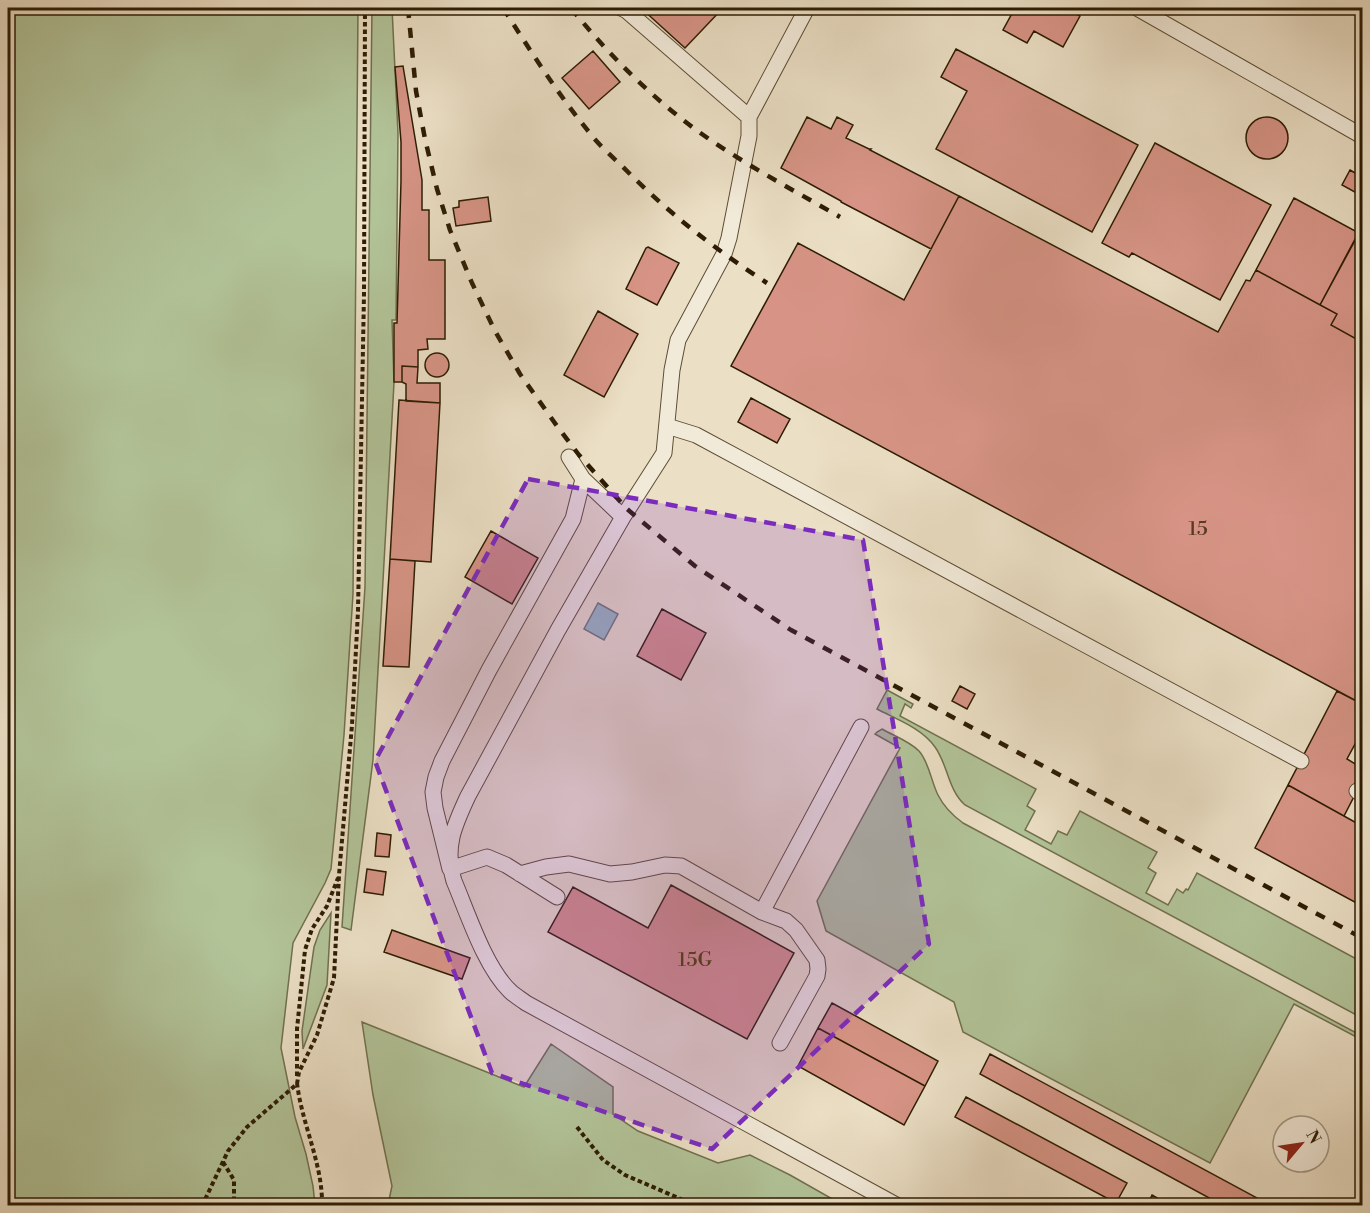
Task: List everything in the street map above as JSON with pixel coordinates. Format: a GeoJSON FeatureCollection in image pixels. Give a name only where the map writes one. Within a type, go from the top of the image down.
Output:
{"type":"FeatureCollection","features":[{"type":"Feature","properties":{"kind":"lane"},"geometry":{"type":"LineString","coordinates":[[621,8],[749,117]]}},
{"type":"Feature","properties":{"kind":"lane"},"geometry":{"type":"LineString","coordinates":[[450,869],[450,845],[454,824],[468,796],[558,630],[623,517],[664,453],[672,370],[678,340],[724,254],[748,136],[749,117],[807,8]]}},
{"type":"Feature","properties":{"kind":"lane"},"geometry":{"type":"LineString","coordinates":[[1137,8],[1362,136]]}},
{"type":"Feature","properties":{"kind":"lane"},"geometry":{"type":"LineString","coordinates":[[668,426],[696,435],[1300,761]]}},
{"type":"Feature","properties":{"kind":"lane"},"geometry":{"type":"LineString","coordinates":[[569,458],[583,479],[623,517]]}},
{"type":"Feature","properties":{"kind":"lane"},"geometry":{"type":"LineString","coordinates":[[583,479],[573,519],[489,670],[436,777],[435,808],[450,869],[488,961],[511,992],[526,1003],[898,1206]]}},
{"type":"Feature","properties":{"kind":"lane"},"geometry":{"type":"LineString","coordinates":[[762,912],[861,727]]}},
{"type":"Feature","properties":{"kind":"lane"},"geometry":{"type":"LineString","coordinates":[[450,869],[487,857],[506,865],[557,897]]}},
{"type":"Feature","properties":{"kind":"lane"},"geometry":{"type":"LineString","coordinates":[[520,874],[568,864],[610,874],[665,865],[681,866],[762,912],[786,921],[796,930],[817,960],[818,969],[817,976],[780,1043]]}},
{"type":"Feature","properties":{"kind":"path"},"geometry":{"type":"LineString","coordinates":[[202,1206],[228,1151],[247,1127],[297,1084],[317,1035],[334,978],[358,612],[364,294],[365,8]]}},
{"type":"Feature","properties":{"kind":"path"},"geometry":{"type":"LineString","coordinates":[[322,1206],[320,1176],[304,1122],[297,1084],[297,1029],[305,950],[312,929],[327,906],[339,875]]}},
{"type":"Feature","properties":{"kind":"path"},"geometry":{"type":"LineString","coordinates":[[577,1127],[603,1160],[625,1175],[697,1206]]}},
{"type":"Feature","properties":{"kind":"path"},"geometry":{"type":"LineString","coordinates":[[223,1162],[234,1180],[232,1206]]}},
{"type":"Feature","properties":{"kind":"highlighted area"},"geometry":{"type":"Polygon","coordinates":[[[528,479],[863,540],[929,944],[712,1149],[492,1073],[375,761],[528,479]]]}},
{"type":"Feature","properties":{"kind":"green space"},"geometry":{"type":"Polygon","coordinates":[[[8,8],[358,8],[353,594],[344,735],[331,869],[293,943],[281,1048],[295,1117],[313,1186],[315,1205],[8,1205],[8,8]]]}},
{"type":"Feature","properties":{"kind":"green space"},"geometry":{"type":"Polygon","coordinates":[[[372,8],[392,8],[398,133],[396,320],[392,320],[394,383],[373,760],[351,930],[342,927],[365,587],[372,8]]]}},
{"type":"Feature","properties":{"kind":"green space"},"geometry":{"type":"Polygon","coordinates":[[[887,690],[913,704],[911,708],[905,704],[900,716],[1036,789],[1027,806],[1035,811],[1025,830],[1051,844],[1058,831],[1067,835],[1080,811],[1157,852],[1148,868],[1156,873],[1146,893],[1168,905],[1177,889],[1183,893],[1186,889],[1188,890],[1197,873],[1362,962],[1362,1018],[965,805],[951,785],[943,762],[930,740],[908,725],[877,709],[887,690]]]}},
{"type":"Feature","properties":{"kind":"green space"},"geometry":{"type":"Polygon","coordinates":[[[882,729],[906,741],[919,751],[940,799],[963,823],[1362,1036],[1362,1040],[1294,1004],[1210,1163],[963,1032],[954,1002],[826,931],[817,901],[900,748],[875,734],[882,729]]]}},
{"type":"Feature","properties":{"kind":"green space"},"geometry":{"type":"Polygon","coordinates":[[[331,913],[327,985],[303,1049],[302,1031],[314,947],[320,930],[331,913]]]}},
{"type":"Feature","properties":{"kind":"green space"},"geometry":{"type":"Polygon","coordinates":[[[362,1022],[524,1087],[551,1044],[613,1087],[613,1114],[638,1131],[718,1163],[750,1155],[843,1205],[335,1205],[389,1200],[392,1186],[373,1095],[362,1022]]]}},
{"type":"Feature","properties":{"kind":"water"},"geometry":{"type":"Polygon","coordinates":[[[598,603],[618,614],[604,640],[584,629],[598,603]]]}},
{"type":"Feature","properties":{"kind":"building"},"geometry":{"type":"Polygon","coordinates":[[[641,8],[723,8],[685,48],[641,8]]]}},
{"type":"Feature","properties":{"kind":"building"},"geometry":{"type":"Polygon","coordinates":[[[1015,8],[1066,8],[1080,16],[1063,47],[1034,31],[1027,43],[1003,30],[1015,8]]]}},
{"type":"Feature","properties":{"kind":"building"},"geometry":{"type":"Polygon","coordinates":[[[956,49],[1138,145],[1092,232],[936,149],[967,91],[941,77],[956,49]]]}},
{"type":"Feature","properties":{"kind":"building"},"geometry":{"type":"Polygon","coordinates":[[[593,51],[620,82],[589,109],[562,78],[593,51]]]}},
{"type":"Feature","properties":{"kind":"building"},"geometry":{"type":"Polygon","coordinates":[[[403,66],[422,180],[422,210],[429,210],[429,260],[445,260],[445,339],[427,339],[428,349],[418,350],[418,367],[402,366],[402,382],[394,382],[394,323],[397,323],[401,181],[401,142],[395,67],[403,66]]]}},
{"type":"Feature","properties":{"kind":"building"},"geometry":{"type":"Polygon","coordinates":[[[807,117],[831,129],[837,117],[853,125],[846,138],[959,196],[931,249],[781,168],[807,117]]]}},
{"type":"Feature","properties":{"kind":"building"},"geometry":{"type":"Polygon","coordinates":[[[1267,117],[1275,118],[1282,123],[1287,130],[1287,146],[1282,153],[1275,158],[1267,159],[1259,158],[1252,153],[1247,146],[1246,138],[1247,130],[1252,123],[1259,118],[1267,117]]]}},
{"type":"Feature","properties":{"kind":"building"},"geometry":{"type":"Polygon","coordinates":[[[1155,143],[1271,205],[1220,300],[1132,253],[1129,257],[1102,243],[1155,143]]]}},
{"type":"Feature","properties":{"kind":"building"},"geometry":{"type":"Polygon","coordinates":[[[1350,170],[1362,177],[1362,196],[1342,185],[1350,170]]]}},
{"type":"Feature","properties":{"kind":"building"},"geometry":{"type":"Polygon","coordinates":[[[959,196],[1218,332],[1246,280],[1250,281],[1256,270],[1337,314],[1331,325],[1358,340],[1362,332],[1362,704],[731,366],[798,243],[904,300],[959,196]]]}},
{"type":"Feature","properties":{"kind":"building"},"geometry":{"type":"Polygon","coordinates":[[[488,197],[491,221],[456,226],[453,208],[459,207],[459,201],[488,197]]]}},
{"type":"Feature","properties":{"kind":"building"},"geometry":{"type":"Polygon","coordinates":[[[1294,198],[1359,233],[1320,305],[1256,270],[1294,198]]]}},
{"type":"Feature","properties":{"kind":"building"},"geometry":{"type":"Polygon","coordinates":[[[1362,226],[1362,332],[1358,340],[1331,325],[1337,314],[1320,305],[1362,226]]]}},
{"type":"Feature","properties":{"kind":"building"},"geometry":{"type":"Polygon","coordinates":[[[648,247],[679,263],[657,305],[626,289],[648,247]]]}},
{"type":"Feature","properties":{"kind":"building"},"geometry":{"type":"Polygon","coordinates":[[[598,311],[638,334],[604,397],[564,375],[598,311]]]}},
{"type":"Feature","properties":{"kind":"building"},"geometry":{"type":"Polygon","coordinates":[[[437,353],[445,357],[449,365],[445,373],[437,377],[429,373],[425,365],[429,357],[437,353]]]}},
{"type":"Feature","properties":{"kind":"building"},"geometry":{"type":"Polygon","coordinates":[[[402,366],[418,367],[417,383],[440,383],[440,403],[406,401],[406,384],[402,382],[402,366]]]}},
{"type":"Feature","properties":{"kind":"building"},"geometry":{"type":"Polygon","coordinates":[[[751,398],[790,419],[777,443],[738,422],[751,398]]]}},
{"type":"Feature","properties":{"kind":"building"},"geometry":{"type":"Polygon","coordinates":[[[399,400],[440,403],[431,562],[390,559],[399,400]]]}},
{"type":"Feature","properties":{"kind":"building"},"geometry":{"type":"Polygon","coordinates":[[[491,531],[538,558],[512,604],[465,577],[491,531]]]}},
{"type":"Feature","properties":{"kind":"building"},"geometry":{"type":"Polygon","coordinates":[[[390,559],[415,561],[409,667],[383,666],[390,559]]]}},
{"type":"Feature","properties":{"kind":"building"},"geometry":{"type":"Polygon","coordinates":[[[662,609],[706,633],[681,680],[637,656],[662,609]]]}},
{"type":"Feature","properties":{"kind":"building"},"geometry":{"type":"Polygon","coordinates":[[[960,686],[975,694],[967,709],[952,701],[960,686]]]}},
{"type":"Feature","properties":{"kind":"building"},"geometry":{"type":"Polygon","coordinates":[[[1337,691],[1362,704],[1362,731],[1347,759],[1362,768],[1362,781],[1344,816],[1288,785],[1337,691]]]}},
{"type":"Feature","properties":{"kind":"building"},"geometry":{"type":"Polygon","coordinates":[[[1288,785],[1362,826],[1362,906],[1255,848],[1288,785]]]}},
{"type":"Feature","properties":{"kind":"building"},"geometry":{"type":"Polygon","coordinates":[[[377,833],[391,835],[389,857],[375,856],[377,833]]]}},
{"type":"Feature","properties":{"kind":"building"},"geometry":{"type":"Polygon","coordinates":[[[367,869],[386,872],[383,895],[364,892],[367,869]]]}},
{"type":"Feature","properties":{"kind":"building"},"geometry":{"type":"Polygon","coordinates":[[[671,885],[794,953],[747,1039],[548,932],[573,887],[648,928],[671,885]]]}},
{"type":"Feature","properties":{"kind":"building"},"geometry":{"type":"Polygon","coordinates":[[[392,930],[470,958],[462,979],[384,952],[392,930]]]}},
{"type":"Feature","properties":{"kind":"building"},"geometry":{"type":"Polygon","coordinates":[[[832,1003],[938,1061],[925,1086],[818,1028],[832,1003]]]}},
{"type":"Feature","properties":{"kind":"building"},"geometry":{"type":"Polygon","coordinates":[[[818,1028],[925,1086],[904,1125],[798,1066],[818,1028]]]}},
{"type":"Feature","properties":{"kind":"building"},"geometry":{"type":"Polygon","coordinates":[[[990,1054],[1272,1206],[1224,1206],[980,1074],[990,1054]]]}},
{"type":"Feature","properties":{"kind":"building"},"geometry":{"type":"Polygon","coordinates":[[[966,1097],[1127,1183],[1116,1203],[955,1117],[966,1097]]]}},
{"type":"Feature","properties":{"kind":"building"},"geometry":{"type":"Polygon","coordinates":[[[1152,1195],[1171,1206],[1147,1206],[1152,1195]]]}},
{"type":"Feature","properties":{"kind":"railway"},"geometry":{"type":"LineString","coordinates":[[408,8],[416,91],[425,139],[450,230],[472,283],[495,331],[520,374],[579,455],[627,509],[695,566],[791,630],[1362,938]]}},
{"type":"Feature","properties":{"kind":"railway"},"geometry":{"type":"LineString","coordinates":[[503,8],[555,87],[600,145],[673,213],[727,256],[767,283]]}},
{"type":"Feature","properties":{"kind":"railway"},"geometry":{"type":"LineString","coordinates":[[571,8],[631,74],[681,119],[733,155],[840,217]]}}]}
